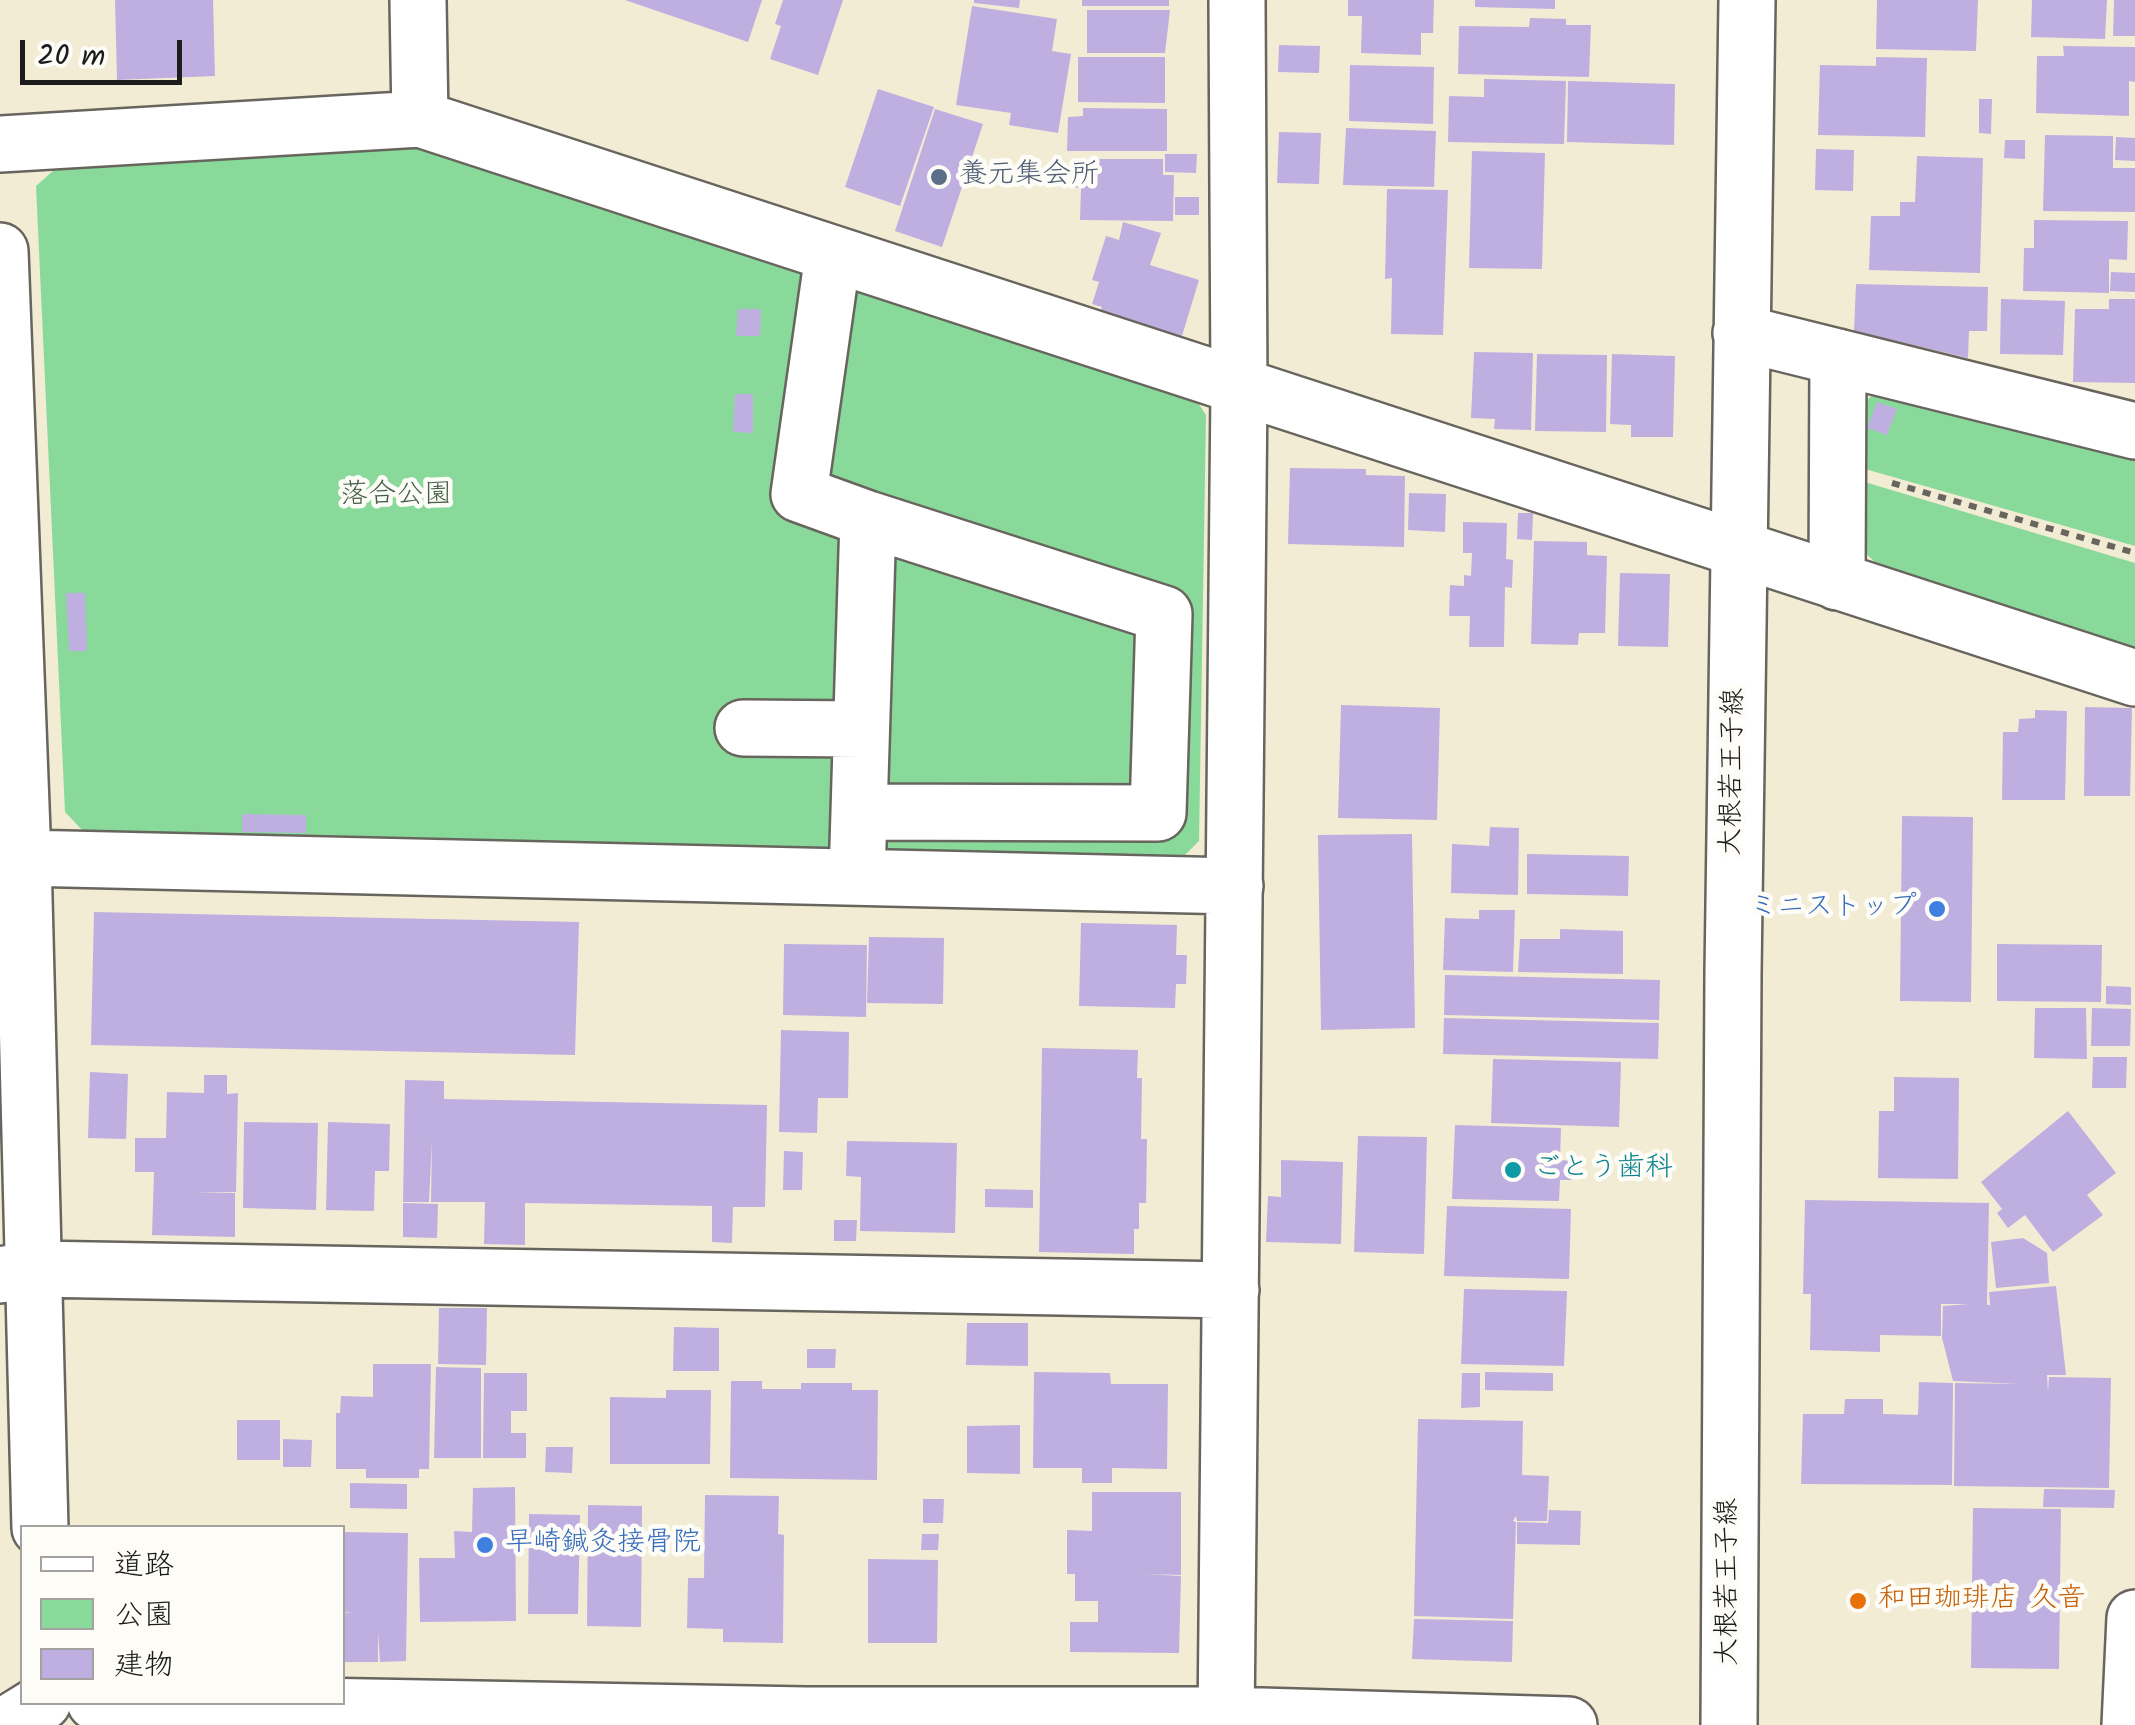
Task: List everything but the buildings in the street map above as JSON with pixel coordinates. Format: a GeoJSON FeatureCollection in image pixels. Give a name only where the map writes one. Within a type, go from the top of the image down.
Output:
{"type":"FeatureCollection","features":[{"type":"Feature","properties":{"kind":"street"},"geometry":{"type":"LineString","coordinates":[[418,0],[420,119]]}},
{"type":"Feature","properties":{"kind":"street"},"geometry":{"type":"LineString","coordinates":[[1226,1720],[1239,388],[1237,0]]}},
{"type":"Feature","properties":{"kind":"street","name":"大根若王子線"},"geometry":{"type":"LineString","coordinates":[[1729,1725],[1738,549],[1748,0]]}},
{"type":"Feature","properties":{"kind":"street"},"geometry":{"type":"LineString","coordinates":[[0,144],[420,119],[2135,678]]}},
{"type":"Feature","properties":{"kind":"street"},"geometry":{"type":"LineString","coordinates":[[0,251],[23,858],[18,1272],[40,1525]]}},
{"type":"Feature","properties":{"kind":"street"},"geometry":{"type":"LineString","coordinates":[[833,255],[799,494],[1164,614],[1158,813],[859,812]]}},
{"type":"Feature","properties":{"kind":"street"},"geometry":{"type":"LineString","coordinates":[[1741,332],[2135,431]]}},
{"type":"Feature","properties":{"kind":"street"},"geometry":{"type":"LineString","coordinates":[[1838,357],[1838,582]]}},
{"type":"Feature","properties":{"kind":"street"},"geometry":{"type":"LineString","coordinates":[[857,878],[868,519]]}},
{"type":"Feature","properties":{"kind":"street"},"geometry":{"type":"LineString","coordinates":[[1162,693],[1237,692]]}},
{"type":"Feature","properties":{"kind":"street"},"geometry":{"type":"LineString","coordinates":[[743,728],[860,729]]}},
{"type":"Feature","properties":{"kind":"street"},"geometry":{"type":"LineString","coordinates":[[23,858],[1235,886]]}},
{"type":"Feature","properties":{"kind":"street"},"geometry":{"type":"LineString","coordinates":[[18,1272],[1231,1290]]}},
{"type":"Feature","properties":{"kind":"street"},"geometry":{"type":"LineString","coordinates":[[2130,1725],[2135,1618]]}},
{"type":"Feature","properties":{"kind":"street"},"geometry":{"type":"LineString","coordinates":[[6,1725],[39,1705]]}},
{"type":"Feature","properties":{"kind":"street"},"geometry":{"type":"LineString","coordinates":[[214,1705],[806,1720],[1569,1725]]}},
{"type":"Feature","properties":{"kind":"path"},"geometry":{"type":"LineString","coordinates":[[1838,467],[2135,554]]}},
{"type":"Feature","properties":{"kind":"green space","name":"落合公園"},"geometry":{"type":"Polygon","coordinates":[[[424,146],[1191,392],[1206,415],[1199,841],[1180,860],[84,832],[65,812],[36,186],[72,154],[424,146]]]}},
{"type":"Feature","properties":{"kind":"green space"},"geometry":{"type":"Polygon","coordinates":[[[1879,389],[2135,458],[2135,546],[1858,467],[1856,410],[1879,389]]]}},
{"type":"Feature","properties":{"kind":"green space"},"geometry":{"type":"Polygon","coordinates":[[[1858,480],[2135,563],[2135,652],[1879,566],[1856,544],[1858,480]]]}},
{"type":"Feature","properties":{"kind":"place","name":"養元集会所"},"geometry":{"type":"Point","coordinates":[939,177]}},
{"type":"Feature","properties":{"kind":"place","name":"ミニストップ"},"geometry":{"type":"Point","coordinates":[1937,909]}},
{"type":"Feature","properties":{"kind":"place","name":"ごとう歯科"},"geometry":{"type":"Point","coordinates":[1513,1170]}},
{"type":"Feature","properties":{"kind":"place","name":"早崎鍼灸接骨院"},"geometry":{"type":"Point","coordinates":[485,1545]}},
{"type":"Feature","properties":{"kind":"place","name":"和田珈琲店 久音"},"geometry":{"type":"Point","coordinates":[1858,1601]}}]}
